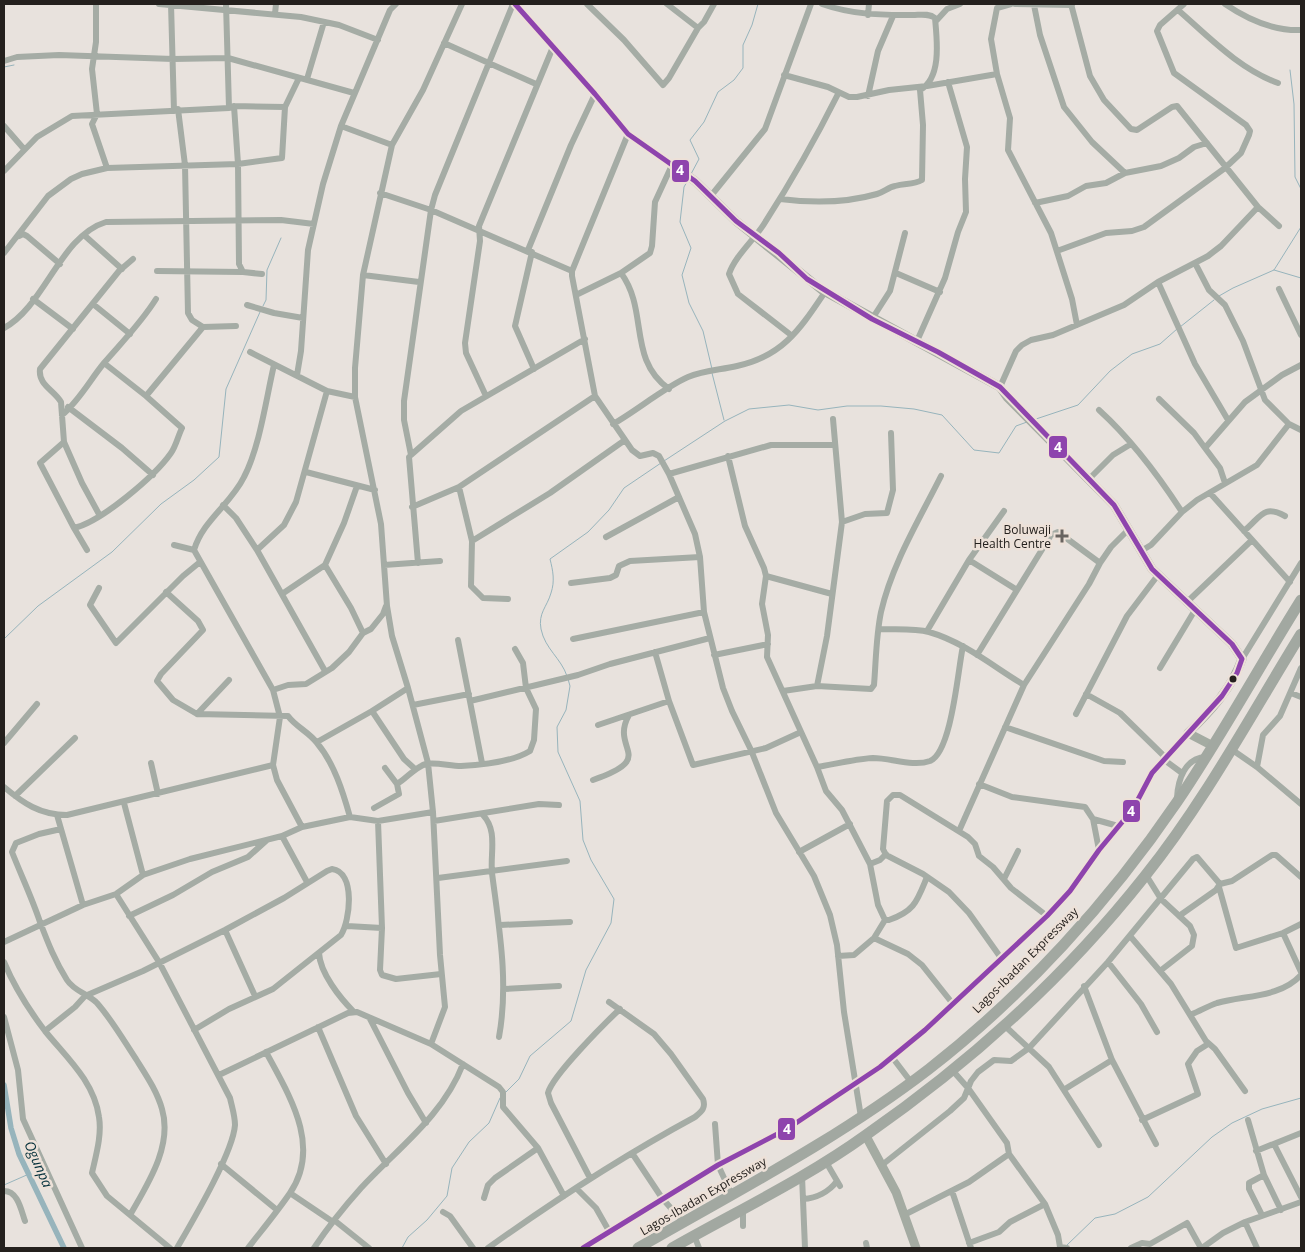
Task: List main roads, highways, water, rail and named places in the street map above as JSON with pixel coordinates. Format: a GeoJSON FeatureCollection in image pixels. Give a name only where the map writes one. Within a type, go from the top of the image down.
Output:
{"type":"FeatureCollection","features":[{"type":"Feature","properties":{"kind":"highway","name":"Lagos-Ibadan Expressway"},"geometry":{"type":"LineString","coordinates":[[638,1248],[828,1139],[911,1082],[1000,1008],[1076,931],[1142,850],[1177,802],[1213,746],[1301,600]]}},
{"type":"Feature","properties":{"kind":"highway"},"geometry":{"type":"LineString","coordinates":[[672,1248],[802,1176],[866,1136],[953,1070],[1005,1026],[1062,970],[1146,875],[1203,793],[1301,634]]}},
{"type":"Feature","properties":{"kind":"waterway"},"geometry":{"type":"LineString","coordinates":[[691,174],[699,159],[690,140],[704,122],[718,92],[734,80],[743,68],[743,45],[752,25],[758,4]]}},
{"type":"Feature","properties":{"kind":"waterway"},"geometry":{"type":"LineString","coordinates":[[4,67],[14,65]]}},
{"type":"Feature","properties":{"kind":"waterway"},"geometry":{"type":"LineString","coordinates":[[1290,70],[1294,104],[1295,177],[1301,189]]}},
{"type":"Feature","properties":{"kind":"waterway"},"geometry":{"type":"LineString","coordinates":[[688,180],[684,187],[680,222],[691,248],[682,275],[689,303],[703,331],[712,369]]}},
{"type":"Feature","properties":{"kind":"waterway"},"geometry":{"type":"LineString","coordinates":[[1219,296],[1274,270],[1301,227]]}},
{"type":"Feature","properties":{"kind":"waterway"},"geometry":{"type":"LineString","coordinates":[[263,306],[266,300],[267,270],[281,238]]}},
{"type":"Feature","properties":{"kind":"waterway"},"geometry":{"type":"LineString","coordinates":[[1274,270],[1301,278]]}},
{"type":"Feature","properties":{"kind":"waterway"},"geometry":{"type":"LineString","coordinates":[[1180,327],[1214,300]]}},
{"type":"Feature","properties":{"kind":"waterway"},"geometry":{"type":"LineString","coordinates":[[4,639],[38,606],[112,552],[161,504],[194,480],[219,457],[226,389],[260,312]]}},
{"type":"Feature","properties":{"kind":"waterway"},"geometry":{"type":"LineString","coordinates":[[1036,419],[1078,405],[1110,371],[1132,354],[1160,344],[1177,329]]}},
{"type":"Feature","properties":{"kind":"waterway"},"geometry":{"type":"LineString","coordinates":[[712,373],[724,420]]}},
{"type":"Feature","properties":{"kind":"waterway"},"geometry":{"type":"LineString","coordinates":[[664,461],[725,421],[749,409],[789,405],[818,410],[847,406],[881,406],[914,409],[942,415],[974,450],[999,453],[1016,426],[1027,422]]}},
{"type":"Feature","properties":{"kind":"waterway"},"geometry":{"type":"LineString","coordinates":[[567,676],[546,642],[540,623],[553,584],[550,559],[588,532],[609,510],[624,488],[661,463]]}},
{"type":"Feature","properties":{"kind":"waterway"},"geometry":{"type":"LineString","coordinates":[[506,1092],[519,1079],[530,1056],[571,1021],[586,970],[611,923],[614,899],[591,860],[583,840],[580,801],[558,752],[557,727],[566,710],[570,686],[568,679]]}},
{"type":"Feature","properties":{"kind":"waterway","name":"Ogunpa"},"geometry":{"type":"LineString","coordinates":[[4,1085],[11,1128],[19,1154],[64,1248]]}},
{"type":"Feature","properties":{"kind":"waterway"},"geometry":{"type":"LineString","coordinates":[[402,1248],[408,1237],[427,1220],[447,1196],[452,1168],[469,1142],[489,1123],[500,1098]]}},
{"type":"Feature","properties":{"kind":"waterway"},"geometry":{"type":"LineString","coordinates":[[1066,1246],[1095,1218],[1115,1214],[1148,1197],[1212,1137],[1232,1123],[1262,1109],[1301,1098]]}},
{"type":"Feature","properties":{"kind":"waterway"},"geometry":{"type":"LineString","coordinates":[[4,1185],[29,1174]]}},
{"type":"Feature","properties":{"kind":"place","name":"Boluwaji Health Centre"},"geometry":{"type":"Point","coordinates":[1062,536]}}]}
